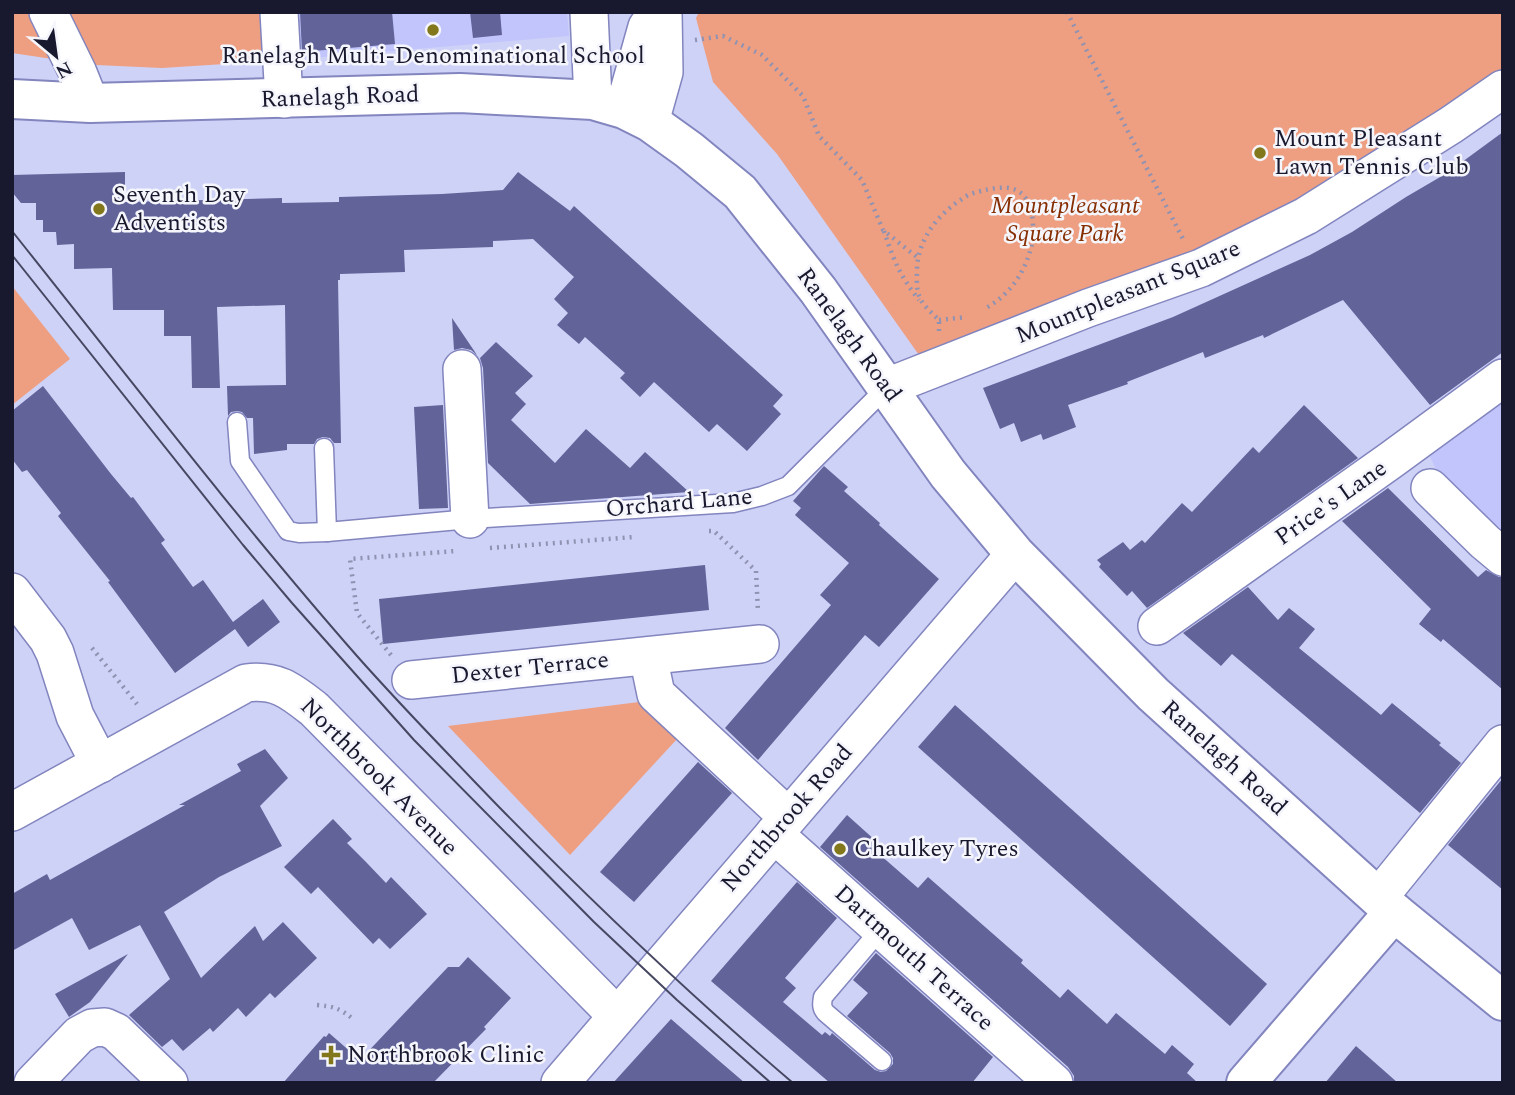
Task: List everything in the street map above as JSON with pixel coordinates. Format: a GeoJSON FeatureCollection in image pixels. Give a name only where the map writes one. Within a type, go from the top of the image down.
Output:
{"type":"FeatureCollection","features":[{"type":"Feature","properties":{"kind":"main road","name":"Ranelagh Road"},"geometry":{"type":"LineString","coordinates":[[12,99],[90,103],[460,93],[622,110],[689,150],[740,192],[771,229],[818,290],[948,474],[1015,554],[1153,694],[1387,905],[1503,1001]]}},
{"type":"Feature","properties":{"kind":"main road"},"geometry":{"type":"LineString","coordinates":[[1246,1083],[1387,905]]}},
{"type":"Feature","properties":{"kind":"street"},"geometry":{"type":"LineString","coordinates":[[48,12],[90,103]]}},
{"type":"Feature","properties":{"kind":"street"},"geometry":{"type":"LineString","coordinates":[[279,12],[284,99]]}},
{"type":"Feature","properties":{"kind":"street"},"geometry":{"type":"LineString","coordinates":[[589,12],[622,110],[664,72],[660,12]]}},
{"type":"Feature","properties":{"kind":"street","name":"Mountpleasant Square"},"geometry":{"type":"LineString","coordinates":[[887,387],[1088,308],[1200,268],[1306,216],[1503,89]]}},
{"type":"Feature","properties":{"kind":"street"},"geometry":{"type":"LineString","coordinates":[[462,369],[471,540]]}},
{"type":"Feature","properties":{"kind":"street","name":"Price's Lane"},"geometry":{"type":"LineString","coordinates":[[1116,658],[1155,627],[1503,377]]}},
{"type":"Feature","properties":{"kind":"street"},"geometry":{"type":"LineString","coordinates":[[1430,488],[1503,557]]}},
{"type":"Feature","properties":{"kind":"street","name":"Northbrook Road"},"geometry":{"type":"LineString","coordinates":[[560,1083],[1015,554]]}},
{"type":"Feature","properties":{"kind":"street"},"geometry":{"type":"LineString","coordinates":[[12,592],[48,639],[75,716],[100,765]]}},
{"type":"Feature","properties":{"kind":"street","name":"Dexter Terrace"},"geometry":{"type":"LineString","coordinates":[[411,680],[760,644]]}},
{"type":"Feature","properties":{"kind":"street"},"geometry":{"type":"LineString","coordinates":[[649,656],[656,694],[781,826]]}},
{"type":"Feature","properties":{"kind":"street","name":"Northbrook Avenue"},"geometry":{"type":"LineString","coordinates":[[12,813],[246,683],[271,682],[288,689],[324,719],[617,1016]]}},
{"type":"Feature","properties":{"kind":"street"},"geometry":{"type":"LineString","coordinates":[[1387,905],[1503,744]]}},
{"type":"Feature","properties":{"kind":"street","name":"Dartmouth Terrace"},"geometry":{"type":"LineString","coordinates":[[781,826],[881,929],[1054,1083]]}},
{"type":"Feature","properties":{"kind":"street"},"geometry":{"type":"LineString","coordinates":[[33,1083],[79,1035],[92,1028],[105,1027],[116,1032],[169,1083]]}},
{"type":"Feature","properties":{"kind":"lane","name":"Orchard Lane"},"geometry":{"type":"LineString","coordinates":[[237,422],[240,461],[288,531],[471,540],[733,503],[762,496],[788,486],[887,387]]}},
{"type":"Feature","properties":{"kind":"lane"},"geometry":{"type":"LineString","coordinates":[[324,448],[327,532]]}},
{"type":"Feature","properties":{"kind":"lane"},"geometry":{"type":"LineString","coordinates":[[881,929],[823,997],[822,1003],[826,1013],[882,1061]]}},
{"type":"Feature","properties":{"kind":"path"},"geometry":{"type":"LineString","coordinates":[[1067,12],[1187,247]]}},
{"type":"Feature","properties":{"kind":"path"},"geometry":{"type":"LineString","coordinates":[[684,41],[723,37],[762,55],[803,96],[819,136],[862,180],[893,260],[904,281],[921,303],[939,320],[968,316]]}},
{"type":"Feature","properties":{"kind":"path"},"geometry":{"type":"LineString","coordinates":[[692,40],[701,39]]}},
{"type":"Feature","properties":{"kind":"path"},"geometry":{"type":"LineString","coordinates":[[921,303],[917,281],[918,258],[922,244],[938,218],[967,195],[994,187],[1017,190],[1030,204],[1034,223],[1032,245],[1025,268],[1003,296],[978,312]]}},
{"type":"Feature","properties":{"kind":"path"},"geometry":{"type":"LineString","coordinates":[[883,230],[918,258]]}},
{"type":"Feature","properties":{"kind":"path"},"geometry":{"type":"LineString","coordinates":[[700,532],[713,531],[756,571],[760,644]]}},
{"type":"Feature","properties":{"kind":"path"},"geometry":{"type":"LineString","coordinates":[[411,680],[357,612],[350,559],[471,540],[646,536]]}},
{"type":"Feature","properties":{"kind":"path"},"geometry":{"type":"LineString","coordinates":[[317,1005],[342,1009],[353,1019]]}},
{"type":"Feature","properties":{"kind":"shaded area","name":"Ranelagh Multi-Denominational School"},"geometry":{"type":"Polygon","coordinates":[[[296,12],[567,12],[569,36],[300,59],[296,12]]]}},
{"type":"Feature","properties":{"kind":"shaded area"},"geometry":{"type":"Polygon","coordinates":[[[1503,397],[1503,538],[1438,473],[1427,451],[1503,397]]]}},
{"type":"Feature","properties":{"kind":"green space"},"geometry":{"type":"Polygon","coordinates":[[[12,12],[33,12],[59,60],[12,53],[12,12]]]}},
{"type":"Feature","properties":{"kind":"green space"},"geometry":{"type":"Polygon","coordinates":[[[61,12],[269,12],[273,61],[162,68],[96,65],[90,60],[61,12]]]}},
{"type":"Feature","properties":{"kind":"green space","name":"Mount Pleasant Lawn Tennis Club"},"geometry":{"type":"Polygon","coordinates":[[[699,12],[1503,12],[1503,75],[1303,211],[926,365],[777,154],[713,82],[696,18],[699,12]]]}},
{"type":"Feature","properties":{"kind":"green space"},"geometry":{"type":"Polygon","coordinates":[[[12,286],[70,359],[12,405],[12,286]]]}},
{"type":"Feature","properties":{"kind":"green space"},"geometry":{"type":"Polygon","coordinates":[[[639,702],[678,738],[570,855],[448,726],[639,702]]]}},
{"type":"Feature","properties":{"kind":"building"},"geometry":{"type":"Polygon","coordinates":[[[300,12],[392,12],[395,44],[302,52],[300,12]]]}},
{"type":"Feature","properties":{"kind":"building"},"geometry":{"type":"Polygon","coordinates":[[[470,12],[500,12],[502,35],[473,38],[470,12]]]}},
{"type":"Feature","properties":{"kind":"building"},"geometry":{"type":"Polygon","coordinates":[[[1503,132],[1503,352],[1430,405],[1343,300],[1264,338],[1263,335],[1205,358],[1203,352],[1127,382],[1128,384],[1068,405],[1076,427],[1043,440],[1041,434],[1021,442],[1014,423],[1000,429],[983,388],[1173,317],[1310,255],[1447,173],[1503,132]]]}},
{"type":"Feature","properties":{"kind":"building"},"geometry":{"type":"Polygon","coordinates":[[[125,172],[125,202],[282,198],[282,203],[339,202],[339,197],[503,190],[518,172],[570,211],[574,206],[783,395],[773,406],[781,414],[747,451],[717,424],[709,432],[654,382],[640,397],[620,378],[625,373],[585,337],[579,344],[557,325],[568,313],[554,299],[574,277],[533,239],[493,241],[493,247],[404,250],[405,272],[340,274],[341,443],[334,443],[330,438],[323,437],[317,439],[314,444],[287,444],[287,450],[254,454],[253,418],[247,418],[237,411],[228,416],[227,386],[286,385],[285,305],[217,307],[220,388],[192,388],[191,336],[164,336],[164,310],[113,310],[112,268],[74,269],[74,244],[57,245],[56,232],[43,232],[43,220],[36,220],[36,203],[21,203],[12,192],[12,175],[125,172]]]}},
{"type":"Feature","properties":{"kind":"building"},"geometry":{"type":"Polygon","coordinates":[[[452,318],[477,355],[462,348],[454,350],[452,318]]]}},
{"type":"Feature","properties":{"kind":"building"},"geometry":{"type":"Polygon","coordinates":[[[496,342],[533,376],[515,393],[526,404],[511,420],[555,463],[586,429],[630,468],[645,452],[689,492],[530,504],[488,463],[483,368],[480,358],[496,342]]]}},
{"type":"Feature","properties":{"kind":"building"},"geometry":{"type":"Polygon","coordinates":[[[43,386],[111,474],[131,498],[133,497],[165,540],[161,543],[193,587],[203,580],[233,622],[263,599],[280,622],[248,647],[235,629],[175,673],[108,582],[110,581],[58,516],[61,513],[27,470],[22,472],[12,459],[12,411],[43,386]]]}},
{"type":"Feature","properties":{"kind":"building"},"geometry":{"type":"Polygon","coordinates":[[[443,405],[448,508],[419,509],[414,407],[443,405]]]}},
{"type":"Feature","properties":{"kind":"building"},"geometry":{"type":"Polygon","coordinates":[[[1304,405],[1358,458],[1147,608],[1132,591],[1127,596],[1099,567],[1101,564],[1097,560],[1123,542],[1130,550],[1142,540],[1145,543],[1182,503],[1192,512],[1253,447],[1259,453],[1304,405]]]}},
{"type":"Feature","properties":{"kind":"building"},"geometry":{"type":"Polygon","coordinates":[[[824,466],[848,487],[844,491],[939,579],[879,647],[865,635],[758,760],[725,728],[831,605],[820,595],[849,563],[795,515],[801,508],[793,501],[824,466]]]}},
{"type":"Feature","properties":{"kind":"building"},"geometry":{"type":"Polygon","coordinates":[[[1388,488],[1478,577],[1486,570],[1503,577],[1503,690],[1443,639],[1441,642],[1419,624],[1431,609],[1342,521],[1388,488]]]}},
{"type":"Feature","properties":{"kind":"building"},"geometry":{"type":"Polygon","coordinates":[[[705,565],[709,610],[383,644],[379,599],[705,565]]]}},
{"type":"Feature","properties":{"kind":"building"},"geometry":{"type":"Polygon","coordinates":[[[1248,587],[1278,620],[1289,608],[1315,629],[1299,648],[1381,715],[1392,703],[1461,763],[1420,813],[1232,654],[1221,666],[1183,633],[1248,587]]]}},
{"type":"Feature","properties":{"kind":"building"},"geometry":{"type":"Polygon","coordinates":[[[955,705],[1267,984],[1230,1026],[918,747],[955,705]]]}},
{"type":"Feature","properties":{"kind":"building"},"geometry":{"type":"Polygon","coordinates":[[[265,749],[288,778],[260,806],[282,846],[219,877],[164,912],[201,978],[255,926],[263,941],[283,922],[317,958],[275,998],[270,993],[246,1017],[238,1008],[213,1032],[210,1028],[183,1051],[172,1039],[162,1047],[129,1015],[170,979],[140,925],[89,950],[72,918],[12,951],[12,894],[47,874],[50,880],[185,805],[179,805],[241,771],[237,764],[265,749]]]}},
{"type":"Feature","properties":{"kind":"building"},"geometry":{"type":"Polygon","coordinates":[[[698,762],[732,793],[634,902],[600,872],[698,762]]]}},
{"type":"Feature","properties":{"kind":"building"},"geometry":{"type":"Polygon","coordinates":[[[1503,778],[1503,890],[1448,845],[1503,778]]]}},
{"type":"Feature","properties":{"kind":"building"},"geometry":{"type":"Polygon","coordinates":[[[847,815],[876,841],[871,847],[918,888],[928,877],[1023,960],[1021,963],[1060,998],[1068,989],[1107,1024],[1116,1013],[1165,1054],[1172,1045],[1194,1064],[1187,1073],[1198,1083],[1074,1083],[1074,1076],[1068,1067],[820,847],[847,815]]]}},
{"type":"Feature","properties":{"kind":"building"},"geometry":{"type":"Polygon","coordinates":[[[333,819],[352,839],[347,843],[386,883],[391,877],[427,914],[390,949],[379,938],[373,944],[318,887],[311,894],[284,867],[333,819]]]}},
{"type":"Feature","properties":{"kind":"building"},"geometry":{"type":"Polygon","coordinates":[[[797,882],[837,918],[785,978],[796,988],[783,1002],[822,1035],[825,1032],[830,1036],[832,1033],[875,1070],[886,1071],[893,1064],[890,1053],[847,1016],[868,993],[853,980],[876,953],[993,1057],[972,1083],[830,1083],[711,981],[797,882]]]}},
{"type":"Feature","properties":{"kind":"building"},"geometry":{"type":"Polygon","coordinates":[[[128,954],[90,1002],[69,1017],[55,994],[128,954]]]}},
{"type":"Feature","properties":{"kind":"building"},"geometry":{"type":"Polygon","coordinates":[[[468,957],[511,998],[484,1027],[486,1029],[433,1083],[283,1083],[329,1033],[360,1060],[448,967],[459,967],[468,957]]]}},
{"type":"Feature","properties":{"kind":"building"},"geometry":{"type":"Polygon","coordinates":[[[671,1019],[717,1059],[745,1083],[613,1083],[671,1019]]]}},
{"type":"Feature","properties":{"kind":"building"},"geometry":{"type":"Polygon","coordinates":[[[1356,1046],[1398,1083],[1325,1083],[1356,1046]]]}},
{"type":"Feature","properties":{"kind":"tram line"},"geometry":{"type":"LineString","coordinates":[[12,231],[268,552],[392,695],[607,914],[717,1017],[793,1083]]}},
{"type":"Feature","properties":{"kind":"tram line"},"geometry":{"type":"LineString","coordinates":[[12,255],[243,545],[414,740],[594,922],[771,1083]]}},
{"type":"Feature","properties":{"kind":"place","name":"Ranelagh Multi-Denominational School"},"geometry":{"type":"Point","coordinates":[433,30]}},
{"type":"Feature","properties":{"kind":"place","name":"Mount Pleasant Lawn Tennis Club"},"geometry":{"type":"Point","coordinates":[1260,153]}},
{"type":"Feature","properties":{"kind":"place","name":"Seventh Day Adventists"},"geometry":{"type":"Point","coordinates":[99,209]}},
{"type":"Feature","properties":{"kind":"place","name":"Chaulkey Tyres"},"geometry":{"type":"Point","coordinates":[840,849]}},
{"type":"Feature","properties":{"kind":"place","name":"Northbrook Clinic"},"geometry":{"type":"Point","coordinates":[331,1055]}},
{"type":"Feature","properties":{"kind":"park label","name":"Mountpleasant Square Park"},"geometry":{"type":"Point","coordinates":[1065,220]}}]}
